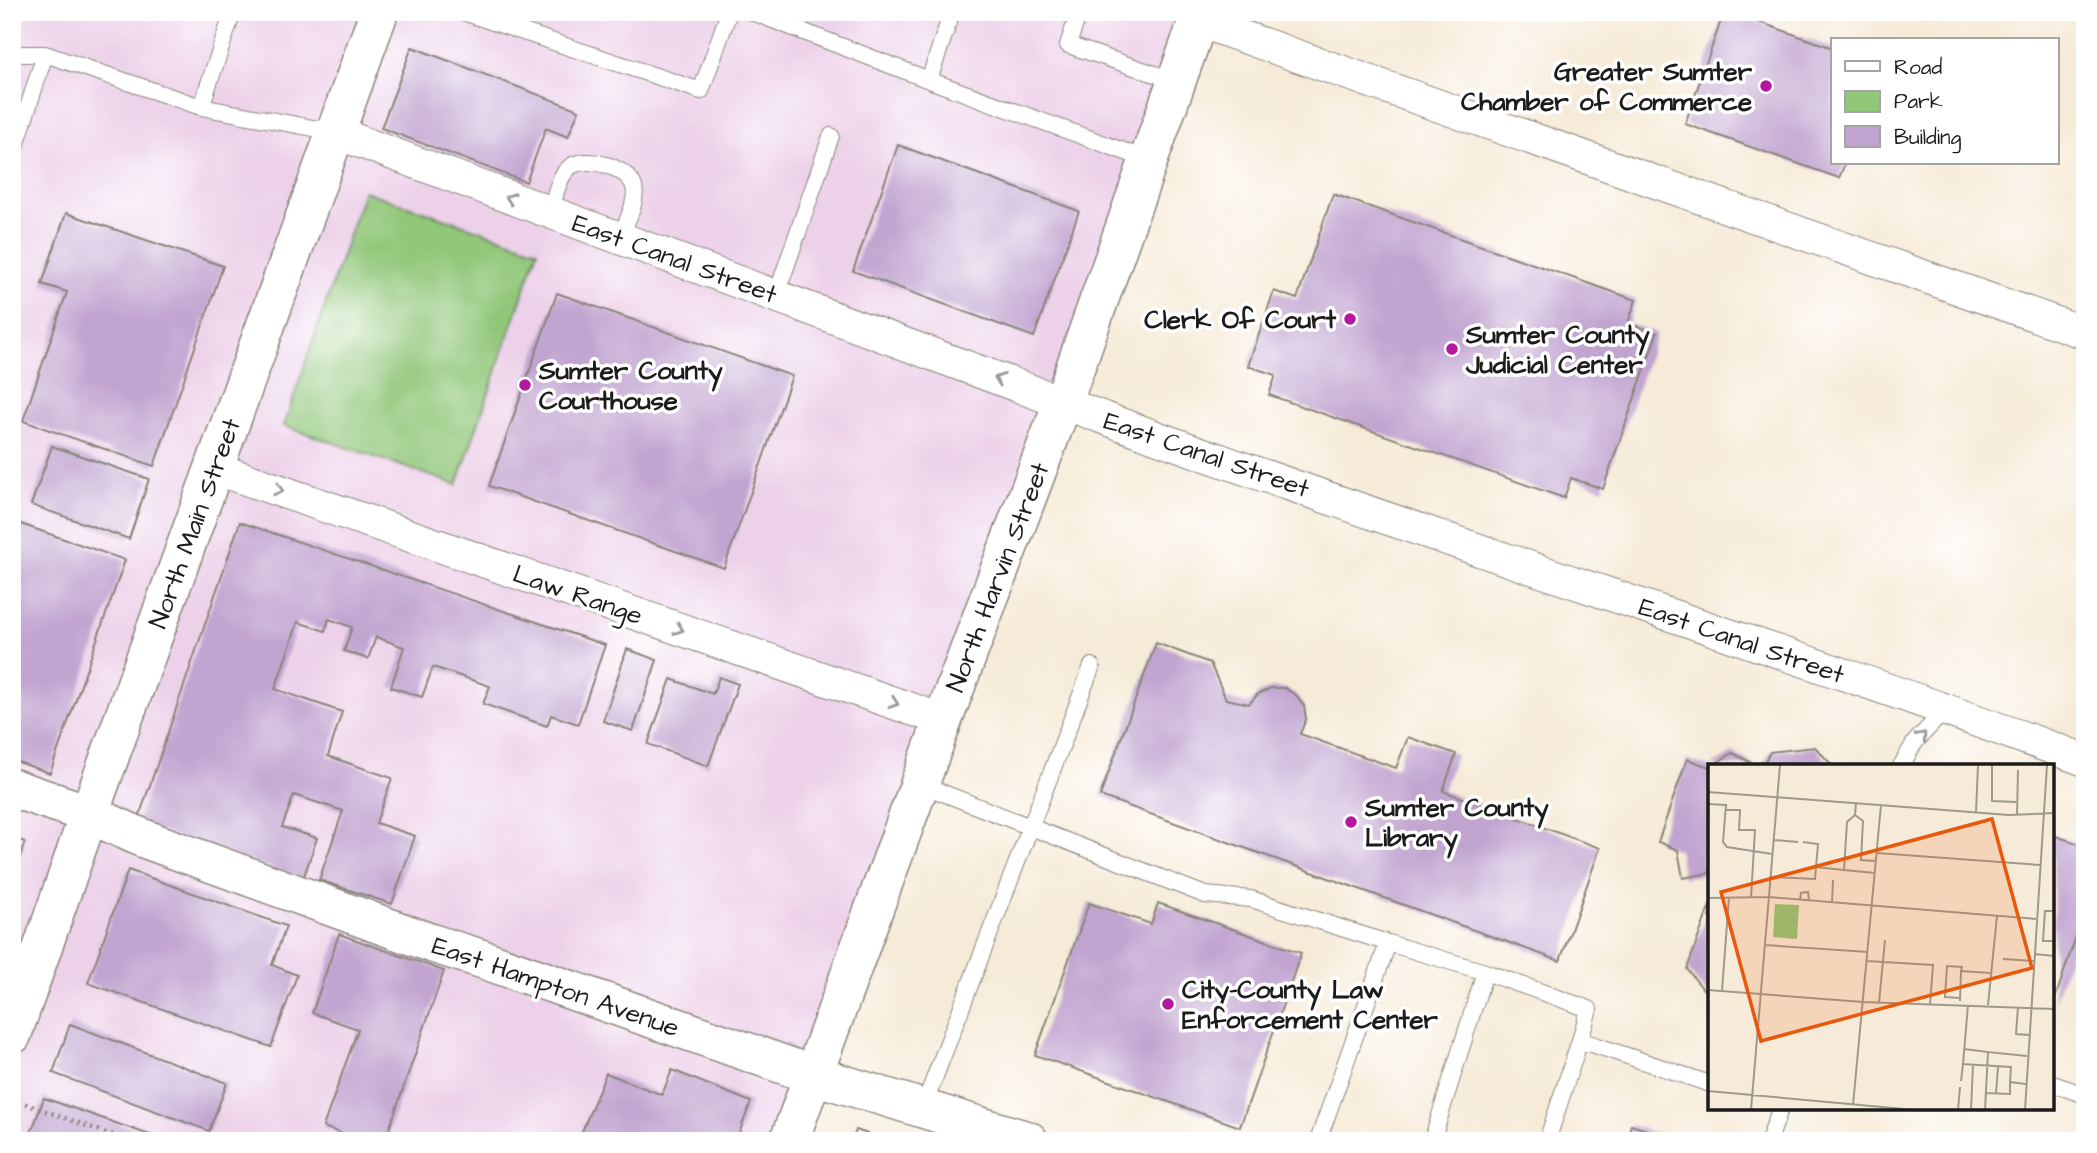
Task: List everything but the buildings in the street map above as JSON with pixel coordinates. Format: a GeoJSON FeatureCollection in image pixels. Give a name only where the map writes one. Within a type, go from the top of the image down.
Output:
{"type":"FeatureCollection","features":[{"type":"Feature","properties":{"kind":"main road","name":"North Main Street"},"geometry":{"type":"LineString","coordinates":[[12,1035],[89,814],[379,12]]}},
{"type":"Feature","properties":{"kind":"main road","name":"North Harvin Street"},"geometry":{"type":"LineString","coordinates":[[789,1141],[1063,402],[1199,17]]}},
{"type":"Feature","properties":{"kind":"main road","name":"East Hampton Avenue"},"geometry":{"type":"LineString","coordinates":[[12,788],[89,814],[145,839],[434,944],[813,1075],[1029,1141]]}},
{"type":"Feature","properties":{"kind":"street"},"geometry":{"type":"LineString","coordinates":[[1199,17],[2085,333]]}},
{"type":"Feature","properties":{"kind":"street","name":"East Canal Street"},"geometry":{"type":"LineString","coordinates":[[334,132],[1063,402],[1653,610],[1946,709],[2085,760]]}},
{"type":"Feature","properties":{"kind":"street","name":"Law Range"},"geometry":{"type":"LineString","coordinates":[[214,468],[943,720]]}},
{"type":"Feature","properties":{"kind":"lane"},"geometry":{"type":"LineString","coordinates":[[201,107],[233,12]]}},
{"type":"Feature","properties":{"kind":"lane"},"geometry":{"type":"LineString","coordinates":[[463,12],[701,91],[729,12]]}},
{"type":"Feature","properties":{"kind":"lane"},"geometry":{"type":"LineString","coordinates":[[752,12],[1148,160]]}},
{"type":"Feature","properties":{"kind":"lane"},"geometry":{"type":"LineString","coordinates":[[929,80],[952,12]]}},
{"type":"Feature","properties":{"kind":"lane"},"geometry":{"type":"LineString","coordinates":[[1079,12],[1068,45],[1176,82]]}},
{"type":"Feature","properties":{"kind":"lane"},"geometry":{"type":"LineString","coordinates":[[12,54],[46,54],[201,107],[334,132]]}},
{"type":"Feature","properties":{"kind":"lane"},"geometry":{"type":"LineString","coordinates":[[12,158],[46,54]]}},
{"type":"Feature","properties":{"kind":"lane"},"geometry":{"type":"LineString","coordinates":[[776,296],[831,136]]}},
{"type":"Feature","properties":{"kind":"lane"},"geometry":{"type":"LineString","coordinates":[[550,213],[561,179],[572,165],[590,162],[623,172],[634,185],[634,198],[620,238]]}},
{"type":"Feature","properties":{"kind":"lane"},"geometry":{"type":"LineString","coordinates":[[923,1108],[1092,666]]}},
{"type":"Feature","properties":{"kind":"lane"},"geometry":{"type":"LineString","coordinates":[[1902,764],[1915,742],[1946,709]]}},
{"type":"Feature","properties":{"kind":"lane"},"geometry":{"type":"LineString","coordinates":[[920,784],[1205,895],[1251,898],[1485,972],[1589,1009],[1547,1141]]}},
{"type":"Feature","properties":{"kind":"lane"},"geometry":{"type":"LineString","coordinates":[[1318,1141],[1388,943]]}},
{"type":"Feature","properties":{"kind":"lane"},"geometry":{"type":"LineString","coordinates":[[1432,1141],[1485,972]]}},
{"type":"Feature","properties":{"kind":"lane"},"geometry":{"type":"LineString","coordinates":[[1580,1040],[1708,1083]]}},
{"type":"Feature","properties":{"kind":"lane"},"geometry":{"type":"LineString","coordinates":[[2055,1085],[2085,1095]]}},
{"type":"Feature","properties":{"kind":"lane"},"geometry":{"type":"LineString","coordinates":[[1769,1141],[1779,1111]]}},
{"type":"Feature","properties":{"kind":"path"},"geometry":{"type":"LineString","coordinates":[[12,1099],[129,1141]]}},
{"type":"Feature","properties":{"kind":"shaded area"},"geometry":{"type":"Polygon","coordinates":[[[12,12],[1188,12],[789,1141],[12,1141],[12,12]]]}},
{"type":"Feature","properties":{"kind":"green space"},"geometry":{"type":"Polygon","coordinates":[[[364,191],[538,250],[457,485],[284,426],[364,191]]]}},
{"type":"Feature","properties":{"kind":"place","name":"Greater Sumter Chamber of Commerce"},"geometry":{"type":"Point","coordinates":[1766,86]}},
{"type":"Feature","properties":{"kind":"place","name":"Clerk Of Court"},"geometry":{"type":"Point","coordinates":[1350,319]}},
{"type":"Feature","properties":{"kind":"place","name":"Sumter County Judicial Center"},"geometry":{"type":"Point","coordinates":[1452,349]}},
{"type":"Feature","properties":{"kind":"place","name":"Sumter County Courthouse"},"geometry":{"type":"Point","coordinates":[525,385]}},
{"type":"Feature","properties":{"kind":"place","name":"Sumter County Library"},"geometry":{"type":"Point","coordinates":[1351,822]}},
{"type":"Feature","properties":{"kind":"place","name":"City-County Law Enforcement Center"},"geometry":{"type":"Point","coordinates":[1168,1004]}}]}
